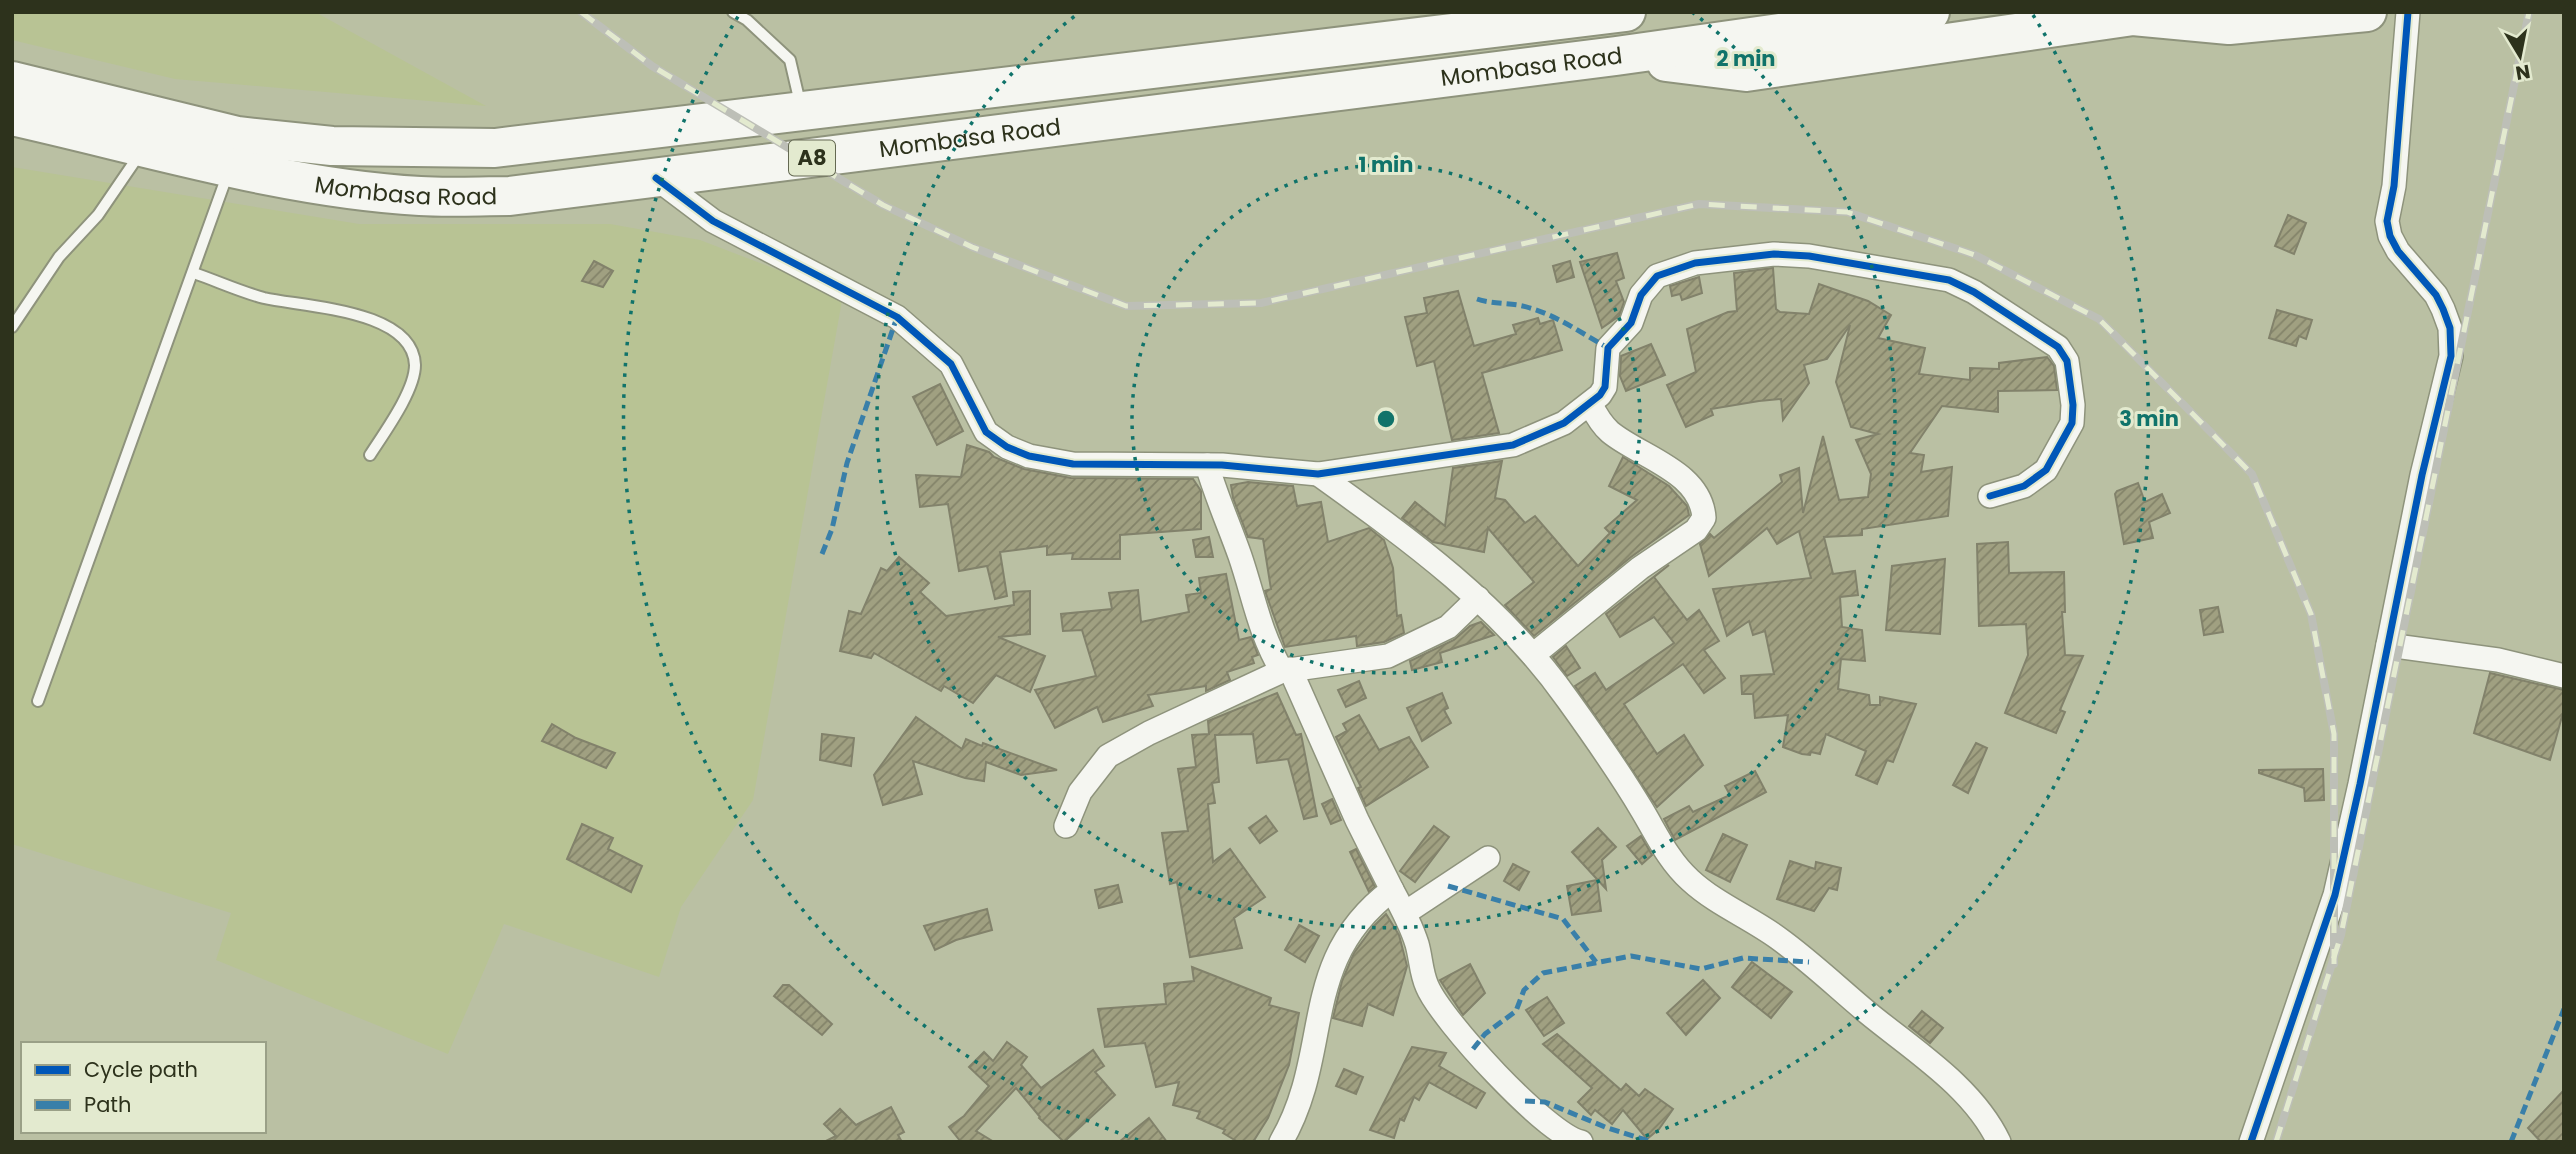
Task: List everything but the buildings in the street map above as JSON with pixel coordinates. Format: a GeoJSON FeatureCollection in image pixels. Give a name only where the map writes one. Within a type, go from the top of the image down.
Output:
{"type":"FeatureCollection","features":[{"type":"Feature","properties":{"kind":"highway","name":"Mombasa Road"},"geometry":{"type":"LineString","coordinates":[[12,81],[237,136],[332,146],[495,148],[1626,12]]}},
{"type":"Feature","properties":{"kind":"highway","name":"Mombasa Road"},"geometry":{"type":"LineString","coordinates":[[12,116],[230,167],[339,187],[420,196],[510,196],[1616,56],[1930,12]]}},
{"type":"Feature","properties":{"kind":"highway"},"geometry":{"type":"LineString","coordinates":[[1616,56],[1746,72],[2147,14],[2229,25],[2367,12]]}},
{"type":"Feature","properties":{"kind":"street"},"geometry":{"type":"LineString","coordinates":[[2251,1142],[2334,895],[2452,341],[2450,328],[2436,295],[2398,251],[2390,236],[2387,220],[2394,187],[2408,12]]}},
{"type":"Feature","properties":{"kind":"street"},"geometry":{"type":"LineString","coordinates":[[656,178],[713,221],[897,317],[951,364],[986,432],[1007,447],[1029,456],[1083,464],[1207,465],[1318,474],[1513,445],[1540,436],[1591,405],[1605,387],[1608,348],[1631,323],[1647,285],[1679,266],[1774,254],[1809,256],[1933,276],[1974,292],[2058,348],[2067,361],[2073,415],[2057,453],[2031,482],[1990,496]]}},
{"type":"Feature","properties":{"kind":"street"},"geometry":{"type":"LineString","coordinates":[[1533,655],[1640,568],[1696,530],[1704,518],[1701,503],[1689,487],[1655,458],[1611,433],[1591,405]]}},
{"type":"Feature","properties":{"kind":"street"},"geometry":{"type":"LineString","coordinates":[[1207,465],[1220,510],[1245,572],[1261,631],[1286,670],[1357,820],[1405,913],[1418,947],[1423,977],[1435,1001],[1473,1049],[1525,1101],[1562,1134],[1581,1142]]}},
{"type":"Feature","properties":{"kind":"street"},"geometry":{"type":"LineString","coordinates":[[1318,474],[1402,534],[1479,598],[1533,655],[1575,710],[1636,800],[1664,848],[1690,880],[1710,897],[1779,939],[1821,972],[1965,1095],[1999,1142]]}},
{"type":"Feature","properties":{"kind":"street"},"geometry":{"type":"LineString","coordinates":[[1066,826],[1080,792],[1108,756],[1149,733],[1286,670],[1388,656],[1448,627],[1479,598]]}},
{"type":"Feature","properties":{"kind":"street"},"geometry":{"type":"LineString","coordinates":[[2388,645],[2498,660],[2564,676]]}},
{"type":"Feature","properties":{"kind":"street"},"geometry":{"type":"LineString","coordinates":[[1405,913],[1488,858]]}},
{"type":"Feature","properties":{"kind":"street"},"geometry":{"type":"LineString","coordinates":[[1280,1142],[1302,1096],[1330,966],[1351,932],[1392,890]]}},
{"type":"Feature","properties":{"kind":"lane"},"geometry":{"type":"LineString","coordinates":[[733,12],[747,20],[790,60],[802,112]]}},
{"type":"Feature","properties":{"kind":"lane"},"geometry":{"type":"LineString","coordinates":[[12,327],[59,257],[98,215],[145,147]]}},
{"type":"Feature","properties":{"kind":"lane"},"geometry":{"type":"LineString","coordinates":[[38,701],[230,167]]}},
{"type":"Feature","properties":{"kind":"lane"},"geometry":{"type":"LineString","coordinates":[[194,273],[263,298],[376,319],[395,331],[409,346],[415,363],[413,376],[395,415],[370,455]]}},
{"type":"Feature","properties":{"kind":"shaded area"},"geometry":{"type":"Polygon","coordinates":[[[12,12],[315,12],[486,106],[175,79],[12,40],[12,12]]]}},
{"type":"Feature","properties":{"kind":"shaded area"},"geometry":{"type":"Polygon","coordinates":[[[12,167],[359,224],[610,224],[700,240],[843,295],[753,800],[681,907],[659,977],[504,924],[448,1054],[216,960],[231,913],[12,844],[12,167]]]}},
{"type":"Feature","properties":{"kind":"railway"},"geometry":{"type":"LineString","coordinates":[[581,12],[652,66],[883,205],[972,247],[1126,306],[1261,303],[1699,204],[1847,212],[1975,255],[2099,319],[2252,474],[2311,614],[2334,734],[2334,964]]}},
{"type":"Feature","properties":{"kind":"railway"},"geometry":{"type":"LineString","coordinates":[[2276,1142],[2341,935],[2529,12]]}},
{"type":"Feature","properties":{"kind":"marked path"},"geometry":{"type":"LineString","coordinates":[[1477,299],[1540,311],[1608,348]]}},
{"type":"Feature","properties":{"kind":"marked path"},"geometry":{"type":"LineString","coordinates":[[822,554],[832,529],[847,463],[897,317]]}},
{"type":"Feature","properties":{"kind":"marked path"},"geometry":{"type":"LineString","coordinates":[[1448,886],[1563,919],[1596,962]]}},
{"type":"Feature","properties":{"kind":"marked path"},"geometry":{"type":"LineString","coordinates":[[1473,1049],[1485,1034],[1516,1011],[1524,990],[1543,973],[1631,956],[1701,969],[1743,958],[1809,962]]}},
{"type":"Feature","properties":{"kind":"marked path"},"geometry":{"type":"LineString","coordinates":[[2511,1142],[2564,1009]]}},
{"type":"Feature","properties":{"kind":"marked path"},"geometry":{"type":"LineString","coordinates":[[1525,1101],[1545,1102],[1605,1127],[1652,1142]]}},
{"type":"Feature","properties":{"kind":"cycle path"},"geometry":{"type":"LineString","coordinates":[[2251,1142],[2335,895],[2422,475],[2451,356],[2450,328],[2443,309],[2436,295],[2398,251],[2390,236],[2387,221],[2394,186],[2408,12]]}},
{"type":"Feature","properties":{"kind":"cycle path"},"geometry":{"type":"LineString","coordinates":[[656,178],[713,221],[897,317],[951,364],[986,432],[1007,447],[1029,456],[1073,464],[1222,465],[1318,474],[1513,445],[1564,423],[1600,395],[1605,387],[1608,348],[1631,323],[1641,295],[1657,276],[1695,263],[1774,254],[1809,256],[1949,280],[1974,292],[2058,347],[2067,361],[2073,405],[2072,423],[2046,470],[2024,486],[1990,496]]}}]}
